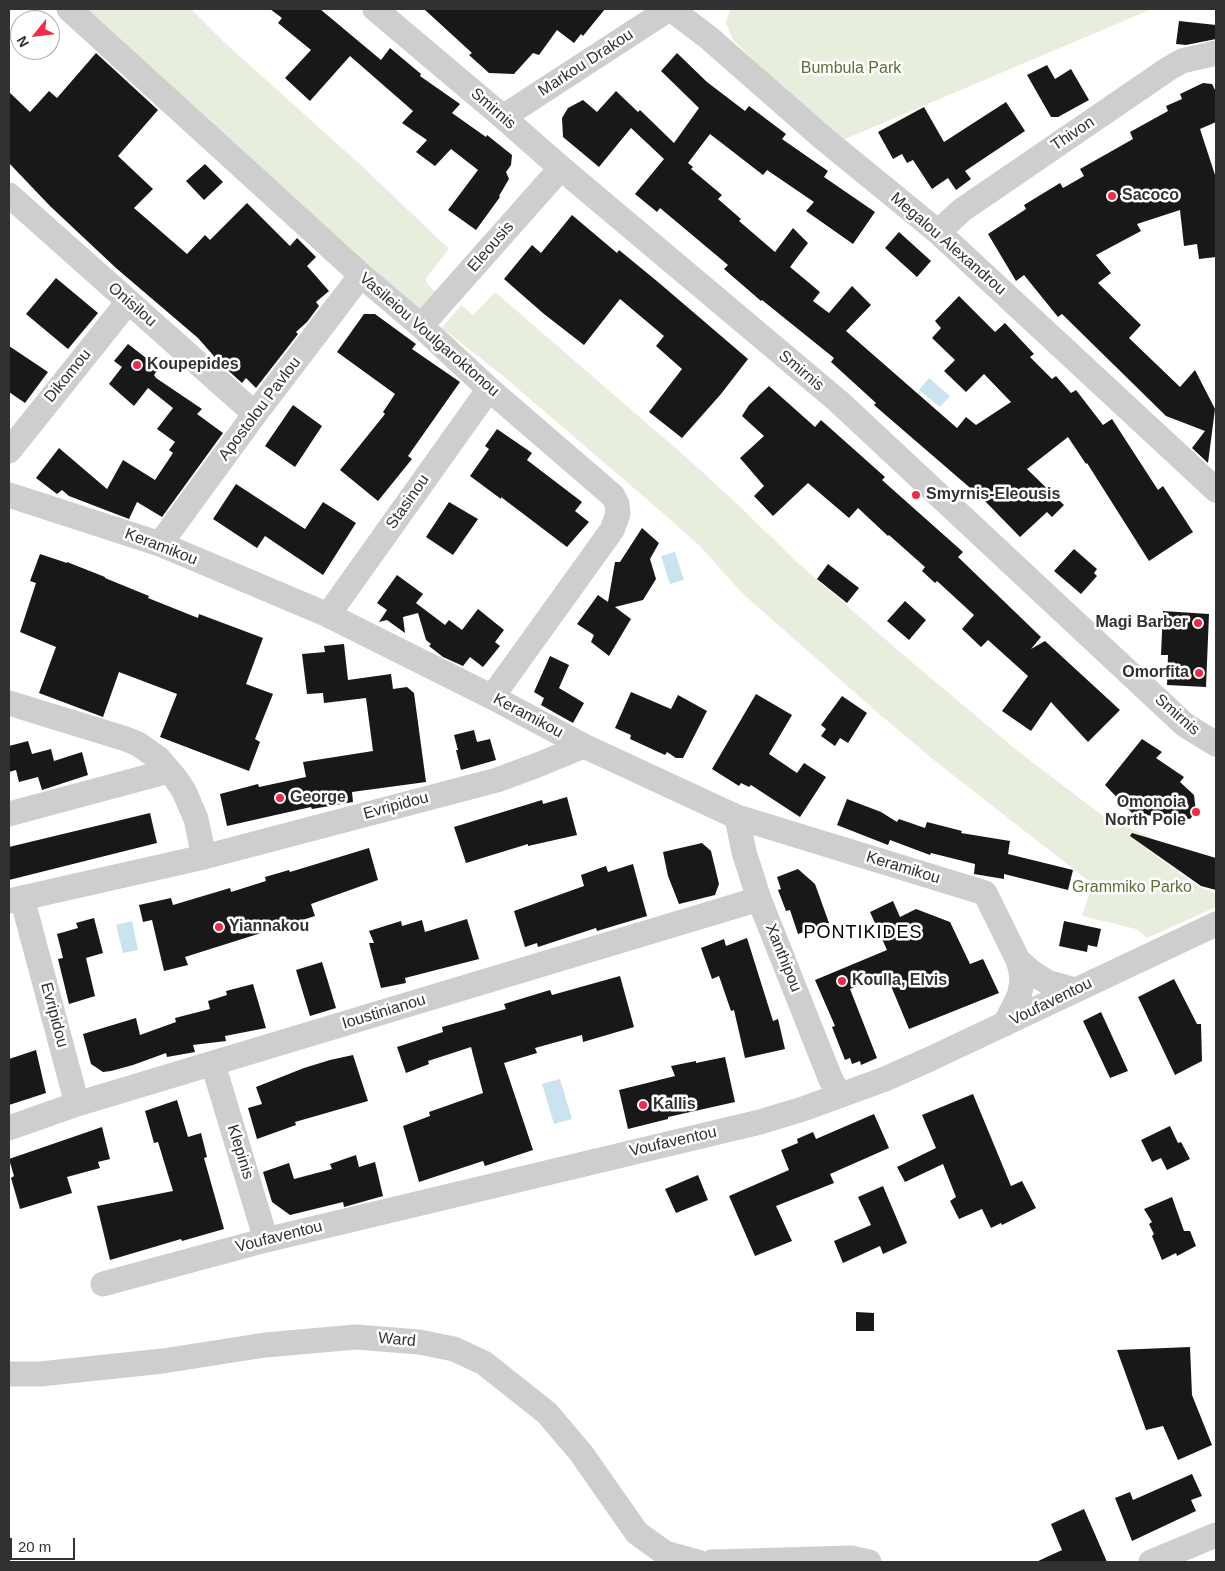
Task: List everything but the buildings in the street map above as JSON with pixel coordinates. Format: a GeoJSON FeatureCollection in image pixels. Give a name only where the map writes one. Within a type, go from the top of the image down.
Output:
{"type":"FeatureCollection","features":[{"type":"Feature","properties":{"kind":"street","name":"Vasileiou Voulgaroktonou"},"geometry":{"type":"LineString","coordinates":[[69,9],[361,276],[421,326],[489,389],[614,496],[618,514],[612,530],[492,696]]}},
{"type":"Feature","properties":{"kind":"street","name":"Smirnis"},"geometry":{"type":"LineString","coordinates":[[375,9],[503,117],[560,168],[838,401],[1186,725],[1202,737],[1216,744]]}},
{"type":"Feature","properties":{"kind":"street","name":"Markou Drakou"},"geometry":{"type":"LineString","coordinates":[[503,117],[670,9]]}},
{"type":"Feature","properties":{"kind":"street","name":"Megalou Alexandrou"},"geometry":{"type":"LineString","coordinates":[[670,9],[709,38],[823,138],[938,232],[1216,490]]}},
{"type":"Feature","properties":{"kind":"street","name":"Thivon"},"geometry":{"type":"LineString","coordinates":[[938,232],[962,210],[1168,69],[1182,61],[1216,53]]}},
{"type":"Feature","properties":{"kind":"street","name":"Eleousis"},"geometry":{"type":"LineString","coordinates":[[421,326],[560,168]]}},
{"type":"Feature","properties":{"kind":"street","name":"Onisilou"},"geometry":{"type":"LineString","coordinates":[[9,196],[255,414]]}},
{"type":"Feature","properties":{"kind":"street","name":"Apostolou Pavlou"},"geometry":{"type":"LineString","coordinates":[[160,544],[255,414],[361,276]]}},
{"type":"Feature","properties":{"kind":"street","name":"Dikomou"},"geometry":{"type":"LineString","coordinates":[[9,451],[128,302]]}},
{"type":"Feature","properties":{"kind":"street","name":"Stasinou"},"geometry":{"type":"LineString","coordinates":[[328,615],[489,389]]}},
{"type":"Feature","properties":{"kind":"street","name":"Keramikou"},"geometry":{"type":"LineString","coordinates":[[9,496],[160,544],[328,615],[492,696],[584,746],[737,817],[985,893],[1018,960],[1021,971],[1022,983],[1014,1008],[1005,1024]]}},
{"type":"Feature","properties":{"kind":"street"},"geometry":{"type":"LineString","coordinates":[[9,703],[126,739],[153,754],[180,785],[191,805],[204,857]]}},
{"type":"Feature","properties":{"kind":"street","name":"Evripidou"},"geometry":{"type":"LineString","coordinates":[[77,1104],[15,900],[204,857],[497,780],[584,746]]}},
{"type":"Feature","properties":{"kind":"street"},"geometry":{"type":"LineString","coordinates":[[9,814],[169,771]]}},
{"type":"Feature","properties":{"kind":"street","name":"Xanthipou"},"geometry":{"type":"LineString","coordinates":[[737,817],[742,846],[759,899],[831,1080],[840,1095]]}},
{"type":"Feature","properties":{"kind":"street","name":"Ioustinianou"},"geometry":{"type":"LineString","coordinates":[[9,1128],[77,1104],[759,899]]}},
{"type":"Feature","properties":{"kind":"street","name":"Voufaventou"},"geometry":{"type":"LineString","coordinates":[[103,1284],[266,1240],[760,1122],[803,1109],[903,1071],[1216,924]]}},
{"type":"Feature","properties":{"kind":"street","name":"Keramikou"},"geometry":{"type":"LineString","coordinates":[[1018,960],[1030,971],[1047,982],[1075,990]]}},
{"type":"Feature","properties":{"kind":"street","name":"Klepinis"},"geometry":{"type":"LineString","coordinates":[[213,1064],[266,1240]]}},
{"type":"Feature","properties":{"kind":"street","name":"Ward"},"geometry":{"type":"LineString","coordinates":[[9,1374],[40,1374],[163,1361],[265,1345],[356,1337],[419,1342],[454,1349],[484,1362],[546,1414],[581,1453],[637,1533],[665,1553],[698,1562]]}},
{"type":"Feature","properties":{"kind":"street"},"geometry":{"type":"LineString","coordinates":[[1152,1562],[1216,1535]]}},
{"type":"Feature","properties":{"kind":"street"},"geometry":{"type":"LineString","coordinates":[[712,1562],[851,1558],[869,1562]]}},
{"type":"Feature","properties":{"kind":"green space"},"geometry":{"type":"Polygon","coordinates":[[[84,9],[191,9],[224,42],[364,168],[449,249],[426,278],[428,285],[437,293],[427,306],[416,311],[84,9]]]}},
{"type":"Feature","properties":{"kind":"green space","name":"Bumbula Park"},"geometry":{"type":"Polygon","coordinates":[[[730,9],[1152,9],[838,142],[733,40],[726,23],[730,9]]]}},
{"type":"Feature","properties":{"kind":"green space","name":"Grammiko Parko"},"geometry":{"type":"Polygon","coordinates":[[[495,292],[687,458],[797,562],[901,653],[1019,752],[1103,816],[1152,838],[1147,850],[1200,887],[1216,894],[1216,907],[1147,938],[1136,929],[1082,916],[1092,885],[1090,882],[935,761],[878,713],[742,593],[700,546],[502,375],[442,328],[461,305],[473,315],[495,292]]]}},
{"type":"Feature","properties":{"kind":"water"},"geometry":{"type":"Polygon","coordinates":[[[929,378],[950,396],[940,407],[919,390],[929,378]]]}},
{"type":"Feature","properties":{"kind":"water"},"geometry":{"type":"Polygon","coordinates":[[[675,552],[684,580],[670,584],[661,556],[675,552]]]}},
{"type":"Feature","properties":{"kind":"water"},"geometry":{"type":"Polygon","coordinates":[[[132,921],[138,950],[123,953],[116,925],[132,921]]]}},
{"type":"Feature","properties":{"kind":"water"},"geometry":{"type":"Polygon","coordinates":[[[560,1079],[572,1119],[554,1124],[542,1084],[560,1079]]]}},
{"type":"Feature","properties":{"kind":"place","name":"Sacoco"},"geometry":{"type":"Point","coordinates":[1112,196]}},
{"type":"Feature","properties":{"kind":"place","name":"Koupepides"},"geometry":{"type":"Point","coordinates":[137,365]}},
{"type":"Feature","properties":{"kind":"place","name":"Smyrnis-Eleousis"},"geometry":{"type":"Point","coordinates":[916,495]}},
{"type":"Feature","properties":{"kind":"place","name":"Magi Barber"},"geometry":{"type":"Point","coordinates":[1198,623]}},
{"type":"Feature","properties":{"kind":"place","name":"Omorfita"},"geometry":{"type":"Point","coordinates":[1199,673]}},
{"type":"Feature","properties":{"kind":"place","name":"George"},"geometry":{"type":"Point","coordinates":[280,798]}},
{"type":"Feature","properties":{"kind":"place","name":"Omonoia North Pole"},"geometry":{"type":"Point","coordinates":[1196,812]}},
{"type":"Feature","properties":{"kind":"place","name":"Yiannakou"},"geometry":{"type":"Point","coordinates":[219,927]}},
{"type":"Feature","properties":{"kind":"place","name":"Koulla, Elvis"},"geometry":{"type":"Point","coordinates":[842,981]}},
{"type":"Feature","properties":{"kind":"place","name":"Kallis"},"geometry":{"type":"Point","coordinates":[643,1105]}},
{"type":"Feature","properties":{"kind":"district","name":"PONTIKIDES"},"geometry":{"type":"Point","coordinates":[863,933]}}]}
